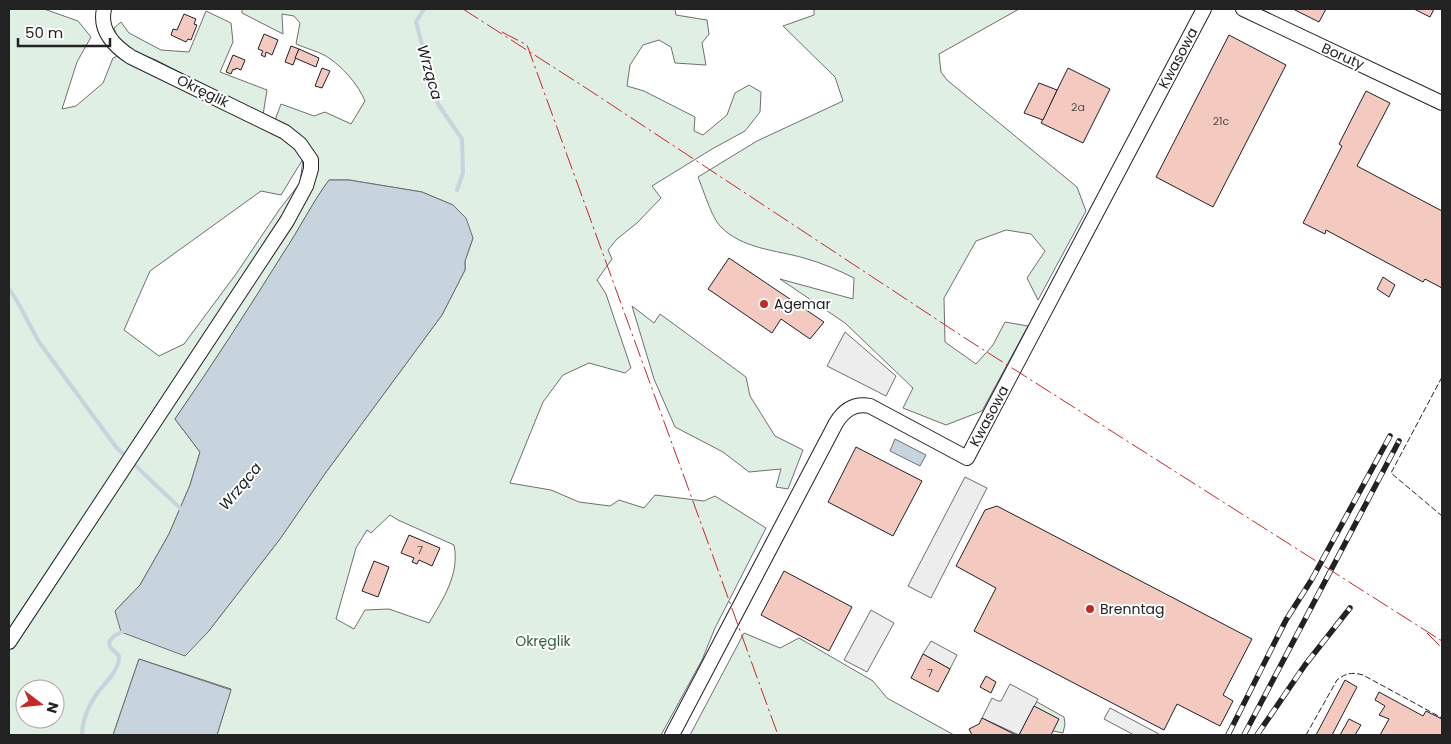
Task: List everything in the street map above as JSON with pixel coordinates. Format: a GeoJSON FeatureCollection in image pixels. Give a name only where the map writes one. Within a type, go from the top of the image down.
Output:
{"type":"FeatureCollection","features":[{"type":"Feature","properties":{"kind":"street","name":"Okręglik"},"geometry":{"type":"LineString","coordinates":[[9,642],[287,221],[306,186],[311,169],[310,160],[306,152],[285,132],[131,56],[118,47],[106,31],[103,18],[104,9]]}},
{"type":"Feature","properties":{"kind":"street","name":"Kwasowa"},"geometry":{"type":"LineString","coordinates":[[672,735],[836,423],[844,413],[858,405],[870,406],[967,458],[1204,9]]}},
{"type":"Feature","properties":{"kind":"street","name":"Boruty"},"geometry":{"type":"LineString","coordinates":[[1244,9],[1442,103]]}},
{"type":"Feature","properties":{"kind":"green space","name":"Okręglik"},"geometry":{"type":"Polygon","coordinates":[[[9,9],[44,9],[78,21],[91,37],[77,62],[62,109],[76,106],[103,83],[113,58],[118,56],[271,131],[281,104],[314,116],[325,112],[351,124],[365,101],[354,82],[332,60],[296,44],[300,23],[294,16],[282,14],[283,34],[242,13],[242,9],[675,9],[676,15],[707,20],[709,34],[702,43],[706,65],[675,63],[671,47],[659,40],[643,45],[630,65],[627,86],[644,91],[695,117],[694,131],[703,135],[727,115],[735,93],[749,85],[761,92],[760,112],[745,131],[652,186],[661,198],[637,223],[617,239],[608,250],[612,259],[597,280],[606,294],[631,368],[625,373],[589,363],[563,375],[543,402],[510,483],[551,490],[579,502],[610,506],[619,500],[644,508],[655,495],[704,501],[715,496],[766,528],[715,628],[702,660],[661,735],[217,735],[231,689],[139,659],[113,735],[9,735],[9,9]],[[303,159],[281,195],[261,191],[150,271],[124,330],[159,356],[184,344],[300,183],[303,159]],[[329,180],[244,315],[175,419],[200,452],[190,485],[169,534],[140,585],[115,611],[199,640],[208,632],[280,539],[324,475],[442,315],[465,270],[465,261],[473,238],[453,205],[422,192],[349,180],[329,180]],[[390,515],[371,533],[367,530],[356,548],[336,619],[354,629],[365,610],[389,609],[429,623],[449,586],[455,566],[454,545],[390,515]]]}},
{"type":"Feature","properties":{"kind":"green space"},"geometry":{"type":"Polygon","coordinates":[[[814,9],[1019,9],[939,54],[941,72],[947,80],[1077,187],[1086,211],[1038,300],[1027,278],[1045,251],[1031,234],[1006,230],[976,241],[944,298],[945,342],[976,364],[993,345],[1005,322],[1028,326],[982,411],[946,425],[903,408],[913,388],[845,323],[780,279],[853,299],[854,278],[811,260],[760,248],[738,240],[717,222],[698,177],[757,141],[843,101],[835,77],[783,26],[814,15],[814,9]]]}},
{"type":"Feature","properties":{"kind":"green space"},"geometry":{"type":"Polygon","coordinates":[[[206,11],[231,23],[233,42],[220,72],[267,90],[263,115],[156,60],[136,52],[117,36],[114,28],[121,22],[129,33],[161,50],[189,52],[206,11]]]}},
{"type":"Feature","properties":{"kind":"green space"},"geometry":{"type":"Polygon","coordinates":[[[632,306],[654,323],[660,314],[746,377],[750,396],[775,436],[803,450],[788,489],[776,487],[781,469],[749,472],[723,452],[675,427],[654,379],[632,306]]]}},
{"type":"Feature","properties":{"kind":"green space"},"geometry":{"type":"Polygon","coordinates":[[[744,633],[780,648],[799,638],[873,681],[887,698],[954,735],[690,735],[744,633]]]}},
{"type":"Feature","properties":{"kind":"green space"},"geometry":{"type":"Polygon","coordinates":[[[1037,702],[1064,717],[1063,733],[1053,731],[1034,706],[1037,702]]]}},
{"type":"Feature","properties":{"kind":"shaded area"},"geometry":{"type":"Polygon","coordinates":[[[845,332],[896,376],[886,396],[827,366],[845,332]]]}},
{"type":"Feature","properties":{"kind":"shaded area"},"geometry":{"type":"Polygon","coordinates":[[[965,477],[987,488],[931,598],[908,586],[965,477]]]}},
{"type":"Feature","properties":{"kind":"shaded area"},"geometry":{"type":"Polygon","coordinates":[[[871,610],[894,623],[867,672],[844,660],[871,610]]]}},
{"type":"Feature","properties":{"kind":"shaded area"},"geometry":{"type":"Polygon","coordinates":[[[931,641],[957,655],[950,669],[923,654],[931,641]]]}},
{"type":"Feature","properties":{"kind":"shaded area"},"geometry":{"type":"Polygon","coordinates":[[[1010,684],[1038,699],[1019,735],[982,718],[992,698],[1001,701],[1010,684]]]}},
{"type":"Feature","properties":{"kind":"shaded area"},"geometry":{"type":"Polygon","coordinates":[[[1110,708],[1159,734],[1134,735],[1104,719],[1110,708]]]}},
{"type":"Feature","properties":{"kind":"water"},"geometry":{"type":"Polygon","coordinates":[[[329,180],[349,180],[422,192],[453,205],[466,218],[473,238],[465,261],[465,270],[442,315],[324,475],[280,539],[208,632],[185,656],[121,632],[115,611],[140,585],[169,534],[190,485],[200,452],[175,419],[244,315],[329,180]]]}},
{"type":"Feature","properties":{"kind":"water"},"geometry":{"type":"Polygon","coordinates":[[[895,439],[926,455],[920,466],[890,451],[895,439]]]}},
{"type":"Feature","properties":{"kind":"water"},"geometry":{"type":"Polygon","coordinates":[[[139,659],[231,690],[217,735],[113,735],[139,659]]]}},
{"type":"Feature","properties":{"kind":"building"},"geometry":{"type":"Polygon","coordinates":[[[1293,9],[1326,9],[1319,22],[1293,9]]]}},
{"type":"Feature","properties":{"kind":"building"},"geometry":{"type":"Polygon","coordinates":[[[1414,9],[1434,9],[1430,17],[1414,9]]]}},
{"type":"Feature","properties":{"kind":"building"},"geometry":{"type":"Polygon","coordinates":[[[184,14],[196,19],[194,24],[197,25],[191,40],[188,39],[186,42],[171,35],[173,29],[177,30],[184,14]]]}},
{"type":"Feature","properties":{"kind":"building"},"geometry":{"type":"Polygon","coordinates":[[[264,34],[278,40],[272,55],[266,52],[265,57],[261,55],[263,51],[258,49],[264,34]]]}},
{"type":"Feature","properties":{"kind":"building"},"geometry":{"type":"Polygon","coordinates":[[[1229,35],[1286,65],[1213,207],[1156,177],[1229,35]]]}},
{"type":"Feature","properties":{"kind":"building"},"geometry":{"type":"Polygon","coordinates":[[[291,46],[299,49],[293,65],[285,62],[291,46]]]}},
{"type":"Feature","properties":{"kind":"building"},"geometry":{"type":"Polygon","coordinates":[[[299,49],[319,58],[316,67],[295,58],[299,49]]]}},
{"type":"Feature","properties":{"kind":"building"},"geometry":{"type":"Polygon","coordinates":[[[233,55],[245,60],[241,70],[233,69],[231,74],[226,72],[233,55]]]}},
{"type":"Feature","properties":{"kind":"building"},"geometry":{"type":"Polygon","coordinates":[[[322,68],[330,71],[322,88],[315,86],[322,68]]]}},
{"type":"Feature","properties":{"kind":"building"},"geometry":{"type":"Polygon","coordinates":[[[1068,68],[1110,89],[1083,143],[1041,123],[1068,68]]]}},
{"type":"Feature","properties":{"kind":"building"},"geometry":{"type":"Polygon","coordinates":[[[1039,83],[1057,90],[1043,120],[1024,113],[1039,83]]]}},
{"type":"Feature","properties":{"kind":"building"},"geometry":{"type":"Polygon","coordinates":[[[1366,91],[1390,103],[1357,166],[1442,211],[1442,288],[1425,279],[1423,282],[1326,230],[1325,234],[1303,223],[1342,146],[1339,144],[1366,91]]]}},
{"type":"Feature","properties":{"kind":"building","name":"Agemar"},"geometry":{"type":"Polygon","coordinates":[[[729,258],[824,322],[810,339],[781,319],[772,333],[708,289],[729,258]]]}},
{"type":"Feature","properties":{"kind":"building"},"geometry":{"type":"Polygon","coordinates":[[[1383,277],[1395,285],[1389,297],[1377,289],[1383,277]]]}},
{"type":"Feature","properties":{"kind":"building"},"geometry":{"type":"Polygon","coordinates":[[[856,447],[922,481],[893,536],[828,502],[856,447]]]}},
{"type":"Feature","properties":{"kind":"building","name":"Brenntag"},"geometry":{"type":"Polygon","coordinates":[[[997,506],[1252,639],[1223,695],[1233,701],[1220,726],[1177,704],[1164,730],[974,631],[996,588],[956,566],[985,510],[997,506]]]}},
{"type":"Feature","properties":{"kind":"building"},"geometry":{"type":"Polygon","coordinates":[[[409,535],[440,548],[432,566],[419,560],[417,564],[412,562],[414,558],[401,553],[409,535]]]}},
{"type":"Feature","properties":{"kind":"building"},"geometry":{"type":"Polygon","coordinates":[[[374,561],[389,567],[378,597],[362,591],[374,561]]]}},
{"type":"Feature","properties":{"kind":"building"},"geometry":{"type":"Polygon","coordinates":[[[784,571],[852,607],[829,651],[761,615],[784,571]]]}},
{"type":"Feature","properties":{"kind":"building"},"geometry":{"type":"Polygon","coordinates":[[[923,654],[950,669],[938,692],[911,678],[923,654]]]}},
{"type":"Feature","properties":{"kind":"building"},"geometry":{"type":"Polygon","coordinates":[[[986,676],[996,682],[991,693],[980,687],[986,676]]]}},
{"type":"Feature","properties":{"kind":"building"},"geometry":{"type":"Polygon","coordinates":[[[1345,680],[1357,687],[1332,735],[1316,735],[1345,680]]]}},
{"type":"Feature","properties":{"kind":"building"},"geometry":{"type":"Polygon","coordinates":[[[1379,692],[1423,716],[1426,711],[1442,719],[1442,735],[1380,735],[1389,719],[1379,715],[1385,706],[1375,700],[1379,692]]]}},
{"type":"Feature","properties":{"kind":"building"},"geometry":{"type":"Polygon","coordinates":[[[1034,706],[1059,719],[1051,735],[1019,735],[1034,706]]]}},
{"type":"Feature","properties":{"kind":"building"},"geometry":{"type":"Polygon","coordinates":[[[982,718],[1016,735],[972,735],[969,729],[979,724],[982,718]]]}},
{"type":"Feature","properties":{"kind":"building"},"geometry":{"type":"Polygon","coordinates":[[[1349,719],[1361,725],[1355,735],[1340,735],[1349,719]]]}},
{"type":"Feature","properties":{"kind":"waterway","name":"Wrząca"},"geometry":{"type":"LineString","coordinates":[[424,9],[416,22],[438,104],[462,139],[463,173],[457,190]]}},
{"type":"Feature","properties":{"kind":"waterway"},"geometry":{"type":"LineString","coordinates":[[9,289],[39,342],[116,447],[182,510]]}},
{"type":"Feature","properties":{"kind":"waterway","name":"Wrząca"},"geometry":{"type":"LineString","coordinates":[[82,735],[83,724],[89,707],[115,670],[119,661],[119,656],[110,647],[109,642],[114,636],[124,631]]}},
{"type":"Feature","properties":{"kind":"railway"},"geometry":{"type":"LineString","coordinates":[[1228,735],[1286,620],[1312,579],[1390,436]]}},
{"type":"Feature","properties":{"kind":"railway"},"geometry":{"type":"LineString","coordinates":[[1244,735],[1399,441]]}},
{"type":"Feature","properties":{"kind":"railway"},"geometry":{"type":"LineString","coordinates":[[1257,735],[1305,665],[1350,608]]}},
{"type":"Feature","properties":{"kind":"fence"},"geometry":{"type":"LineString","coordinates":[[1442,377],[1391,473],[1442,516]]}},
{"type":"Feature","properties":{"kind":"fence"},"geometry":{"type":"LineString","coordinates":[[1306,735],[1337,680],[1349,674],[1363,675],[1442,718]]}},
{"type":"Feature","properties":{"kind":"power"},"geometry":{"type":"LineString","coordinates":[[463,9],[968,340],[1442,641]]}},
{"type":"Feature","properties":{"kind":"power"},"geometry":{"type":"LineString","coordinates":[[502,32],[527,45],[778,735]]}},
{"type":"Feature","properties":{"kind":"power"},"geometry":{"type":"LineString","coordinates":[[1427,633],[1442,648]]}},
{"type":"Feature","properties":{"kind":"place","name":"Agemar"},"geometry":{"type":"Point","coordinates":[764,304]}},
{"type":"Feature","properties":{"kind":"place","name":"Brenntag"},"geometry":{"type":"Point","coordinates":[1090,609]}}]}
